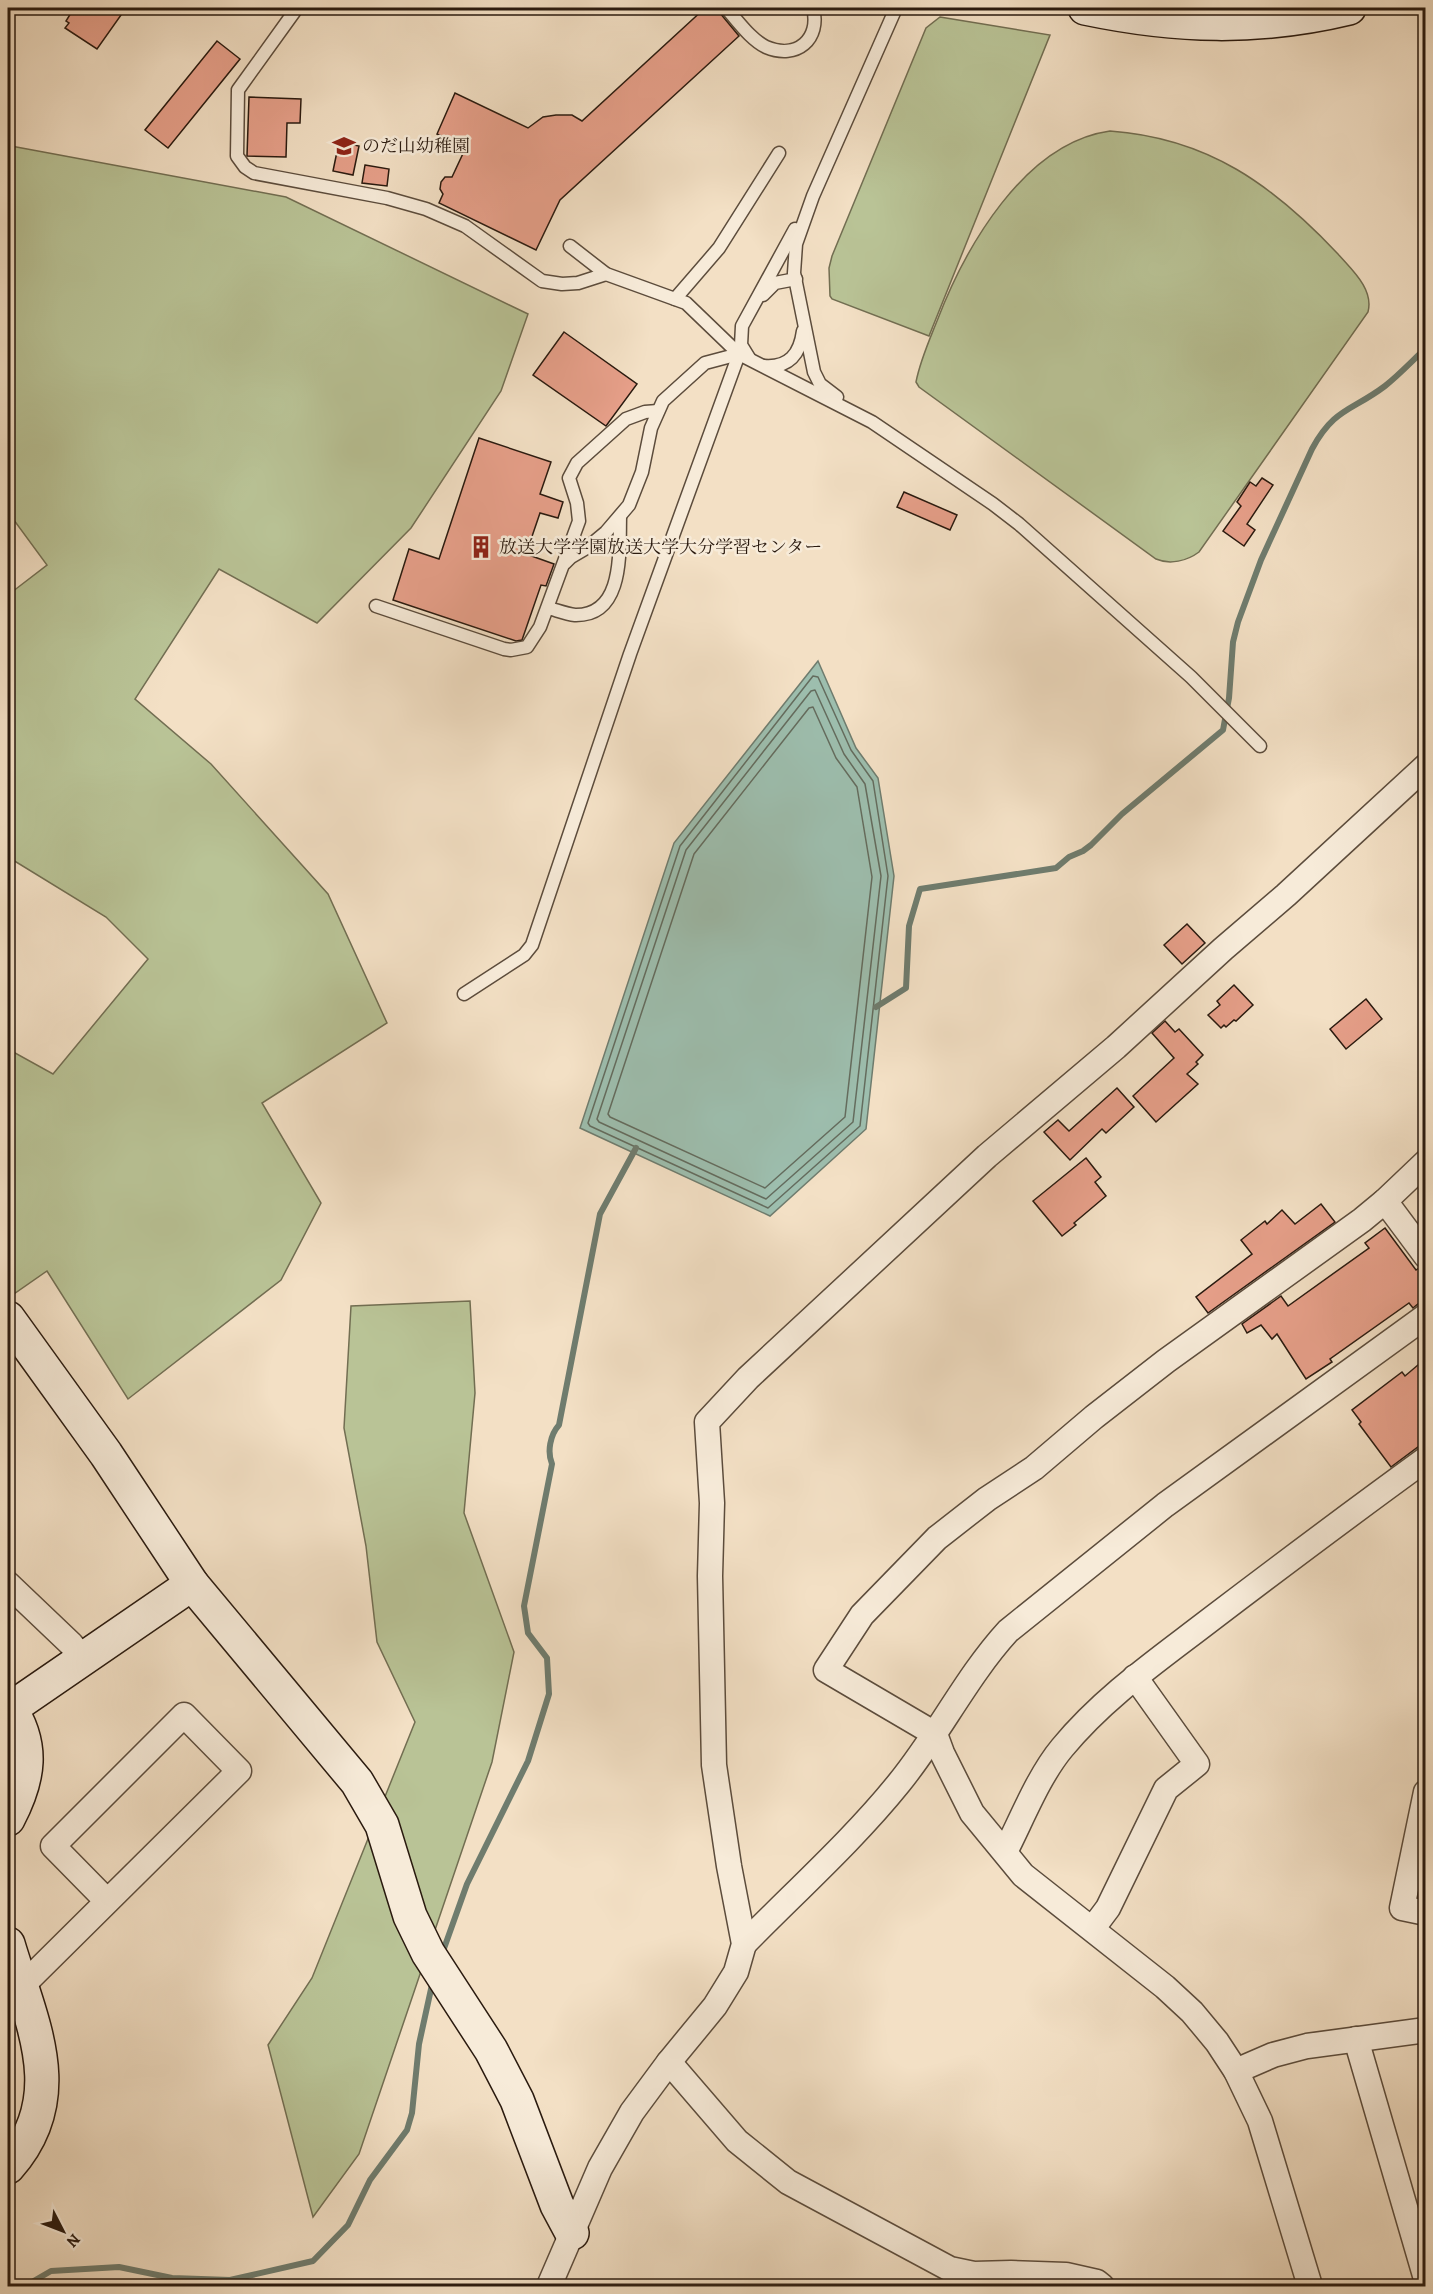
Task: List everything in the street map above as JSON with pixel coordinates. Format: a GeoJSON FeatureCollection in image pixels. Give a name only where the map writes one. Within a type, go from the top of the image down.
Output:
{"type":"FeatureCollection","features":[{"type":"Feature","properties":{"kind":"street"},"geometry":{"type":"LineString","coordinates":[[1085,8],[1155,20],[1236,25],[1279,22],[1349,8]]}},
{"type":"Feature","properties":{"kind":"street"},"geometry":{"type":"LineString","coordinates":[[549,2286],[600,2168],[632,2112],[715,2006],[736,1972],[744,1944],[729,1866],[714,1765],[710,1576],[712,1503],[706,1422],[756,1370],[979,1163],[1116,1047],[1286,895],[1425,766]]}},
{"type":"Feature","properties":{"kind":"street"},"geometry":{"type":"LineString","coordinates":[[1310,2286],[1260,2121],[1236,2071],[1217,2042],[1192,2012],[1166,1987],[1023,1875],[972,1813],[935,1734],[826,1670],[862,1615],[937,1538],[987,1499],[1034,1468],[1094,1417],[1166,1361],[1385,1201],[1425,1162]]}},
{"type":"Feature","properties":{"kind":"street"},"geometry":{"type":"LineString","coordinates":[[1385,1201],[1425,1256]]}},
{"type":"Feature","properties":{"kind":"street"},"geometry":{"type":"LineString","coordinates":[[744,1944],[899,1784],[987,1654],[1008,1631],[1165,1505],[1425,1316]]}},
{"type":"Feature","properties":{"kind":"street"},"geometry":{"type":"LineString","coordinates":[[8,1318],[106,1454],[192,1584],[357,1782],[382,1825],[410,1916],[428,1953],[491,2050],[517,2100],[557,2205],[572,2233]]}},
{"type":"Feature","properties":{"kind":"street"},"geometry":{"type":"LineString","coordinates":[[1005,1852],[1035,1792],[1060,1750],[1095,1712],[1135,1677],[1425,1459]]}},
{"type":"Feature","properties":{"kind":"street"},"geometry":{"type":"LineString","coordinates":[[8,1584],[71,1644],[83,1659]]}},
{"type":"Feature","properties":{"kind":"street"},"geometry":{"type":"LineString","coordinates":[[8,1820],[20,1796],[27,1768],[24,1739],[9,1707],[192,1584]]}},
{"type":"Feature","properties":{"kind":"street"},"geometry":{"type":"LineString","coordinates":[[1093,1928],[1108,1908],[1166,1789],[1197,1764],[1135,1677]]}},
{"type":"Feature","properties":{"kind":"street"},"geometry":{"type":"LineString","coordinates":[[21,1987],[239,1771],[184,1715],[53,1846],[107,1901]]}},
{"type":"Feature","properties":{"kind":"street"},"geometry":{"type":"LineString","coordinates":[[1425,1792],[1402,1908],[1425,1913]]}},
{"type":"Feature","properties":{"kind":"street"},"geometry":{"type":"LineString","coordinates":[[8,1944],[42,2061],[43,2088],[33,2130],[26,2144],[8,2167]]}},
{"type":"Feature","properties":{"kind":"street"},"geometry":{"type":"LineString","coordinates":[[1236,2071],[1274,2055],[1307,2046],[1425,2030]]}},
{"type":"Feature","properties":{"kind":"street"},"geometry":{"type":"LineString","coordinates":[[1356,2039],[1425,2279]]}},
{"type":"Feature","properties":{"kind":"street"},"geometry":{"type":"LineString","coordinates":[[669,2062],[737,2141],[788,2182],[950,2269],[974,2274],[1066,2275],[1097,2282],[1102,2286]]}},
{"type":"Feature","properties":{"kind":"lane"},"geometry":{"type":"LineString","coordinates":[[282,8],[288,11],[296,8]]}},
{"type":"Feature","properties":{"kind":"lane"},"geometry":{"type":"LineString","coordinates":[[296,8],[238,90],[237,156],[245,167],[254,173],[387,198],[426,209],[465,226],[542,281],[562,284],[578,283],[606,273]]}},
{"type":"Feature","properties":{"kind":"lane"},"geometry":{"type":"LineString","coordinates":[[726,8],[759,42],[777,50],[798,48],[807,42],[816,25],[813,8]]}},
{"type":"Feature","properties":{"kind":"lane"},"geometry":{"type":"LineString","coordinates":[[896,8],[813,196],[796,244],[796,279],[816,380],[824,388],[993,504],[1018,524],[1191,677],[1260,746]]}},
{"type":"Feature","properties":{"kind":"lane"},"geometry":{"type":"LineString","coordinates":[[675,299],[719,248],[779,153]]}},
{"type":"Feature","properties":{"kind":"lane"},"geometry":{"type":"LineString","coordinates":[[802,309],[803,330],[800,348],[789,360],[778,366],[768,367],[758,365],[745,352],[741,341],[742,326],[813,196]]}},
{"type":"Feature","properties":{"kind":"lane"},"geometry":{"type":"LineString","coordinates":[[570,246],[606,273],[686,303],[740,354],[872,422]]}},
{"type":"Feature","properties":{"kind":"lane"},"geometry":{"type":"LineString","coordinates":[[753,304],[775,283],[796,279]]}},
{"type":"Feature","properties":{"kind":"lane"},"geometry":{"type":"LineString","coordinates":[[565,563],[588,547],[620,517],[636,490],[651,428],[663,401],[699,367],[715,359],[740,354]]}},
{"type":"Feature","properties":{"kind":"lane"},"geometry":{"type":"LineString","coordinates":[[464,994],[524,955],[532,945],[630,654],[740,354]]}},
{"type":"Feature","properties":{"kind":"lane"},"geometry":{"type":"LineString","coordinates":[[375,606],[511,650],[527,647],[540,627],[548,608],[579,521],[577,503],[570,484],[571,473],[577,463],[626,419],[645,412],[658,411]]}},
{"type":"Feature","properties":{"kind":"lane"},"geometry":{"type":"LineString","coordinates":[[548,608],[573,615],[586,614],[601,608],[611,592],[618,572],[620,517]]}},
{"type":"Feature","properties":{"kind":"shaded area"},"geometry":{"type":"Polygon","coordinates":[[[940,17],[1050,35],[929,336],[832,299],[829,268],[926,28],[940,17]]]}},
{"type":"Feature","properties":{"kind":"shaded area"},"geometry":{"type":"Polygon","coordinates":[[[1110,131],[1145,135],[1178,143],[1236,169],[1289,207],[1314,229],[1355,273],[1368,295],[1368,312],[1199,552],[1178,561],[1167,562],[1156,559],[919,387],[916,382],[925,351],[949,292],[981,232],[1002,203],[1025,177],[1051,155],[1079,140],[1110,131]]]}},
{"type":"Feature","properties":{"kind":"shaded area"},"geometry":{"type":"Polygon","coordinates":[[[11,146],[286,197],[528,314],[501,391],[411,528],[317,623],[219,569],[135,699],[211,764],[328,894],[387,1023],[262,1103],[321,1203],[281,1280],[128,1399],[47,1271],[8,1298],[8,1049],[53,1074],[148,959],[106,917],[8,857],[8,595],[47,565],[8,512],[8,323],[14,305],[8,294],[8,151],[11,146]]]}},
{"type":"Feature","properties":{"kind":"shaded area"},"geometry":{"type":"Polygon","coordinates":[[[470,1301],[475,1393],[464,1513],[514,1652],[492,1762],[359,2154],[313,2217],[268,2045],[312,1978],[415,1722],[377,1642],[366,1546],[344,1428],[351,1306],[470,1301]]]}},
{"type":"Feature","properties":{"kind":"water"},"geometry":{"type":"Polygon","coordinates":[[[818,661],[856,748],[878,778],[894,876],[866,1129],[770,1216],[580,1128],[674,843],[818,661]]]}},
{"type":"Feature","properties":{"kind":"building"},"geometry":{"type":"Polygon","coordinates":[[[74,8],[126,8],[97,49],[65,28],[69,23],[66,21],[74,8]]]}},
{"type":"Feature","properties":{"kind":"building"},"geometry":{"type":"Polygon","coordinates":[[[705,8],[718,8],[739,36],[560,200],[536,250],[439,203],[443,194],[440,189],[441,182],[445,177],[452,177],[466,147],[437,134],[455,93],[528,128],[543,117],[556,115],[572,115],[582,121],[705,8]]]}},
{"type":"Feature","properties":{"kind":"building"},"geometry":{"type":"Polygon","coordinates":[[[217,41],[240,59],[168,148],[145,130],[217,41]]]}},
{"type":"Feature","properties":{"kind":"building"},"geometry":{"type":"Polygon","coordinates":[[[249,97],[301,99],[300,123],[287,123],[286,157],[247,156],[249,97]]]}},
{"type":"Feature","properties":{"kind":"building"},"geometry":{"type":"Polygon","coordinates":[[[339,142],[359,146],[353,175],[333,171],[339,142]]]}},
{"type":"Feature","properties":{"kind":"building"},"geometry":{"type":"Polygon","coordinates":[[[365,165],[389,169],[387,186],[362,183],[365,165]]]}},
{"type":"Feature","properties":{"kind":"building"},"geometry":{"type":"Polygon","coordinates":[[[564,332],[637,384],[606,426],[533,375],[564,332]]]}},
{"type":"Feature","properties":{"kind":"building","name":"放送大学学園放送大学大分学習センター"},"geometry":{"type":"Polygon","coordinates":[[[479,438],[551,462],[540,494],[563,502],[558,518],[540,513],[526,554],[554,564],[546,586],[541,585],[522,640],[516,641],[393,600],[409,549],[439,559],[479,438]]]}},
{"type":"Feature","properties":{"kind":"building"},"geometry":{"type":"Polygon","coordinates":[[[1262,478],[1273,485],[1247,524],[1255,530],[1244,546],[1223,531],[1241,506],[1237,502],[1250,482],[1256,486],[1262,478]]]}},
{"type":"Feature","properties":{"kind":"building"},"geometry":{"type":"Polygon","coordinates":[[[904,492],[957,515],[950,530],[897,507],[904,492]]]}},
{"type":"Feature","properties":{"kind":"building"},"geometry":{"type":"Polygon","coordinates":[[[1187,924],[1205,943],[1182,964],[1164,945],[1187,924]]]}},
{"type":"Feature","properties":{"kind":"building"},"geometry":{"type":"Polygon","coordinates":[[[1234,985],[1253,1005],[1236,1021],[1221,1028],[1208,1015],[1220,1005],[1217,1001],[1234,985]]]}},
{"type":"Feature","properties":{"kind":"building"},"geometry":{"type":"Polygon","coordinates":[[[1366,999],[1382,1019],[1346,1049],[1330,1029],[1366,999]]]}},
{"type":"Feature","properties":{"kind":"building"},"geometry":{"type":"Polygon","coordinates":[[[1165,1021],[1175,1032],[1179,1029],[1203,1055],[1196,1062],[1198,1064],[1187,1074],[1198,1084],[1156,1122],[1133,1096],[1174,1058],[1152,1033],[1165,1021]]]}},
{"type":"Feature","properties":{"kind":"building"},"geometry":{"type":"Polygon","coordinates":[[[1117,1088],[1134,1107],[1106,1133],[1102,1129],[1070,1160],[1044,1132],[1058,1120],[1069,1131],[1117,1088]]]}},
{"type":"Feature","properties":{"kind":"building"},"geometry":{"type":"Polygon","coordinates":[[[1086,1158],[1101,1177],[1095,1182],[1106,1196],[1062,1236],[1033,1201],[1086,1158]]]}},
{"type":"Feature","properties":{"kind":"building"},"geometry":{"type":"Polygon","coordinates":[[[1321,1204],[1335,1222],[1208,1313],[1196,1297],[1252,1254],[1241,1240],[1265,1221],[1267,1224],[1282,1210],[1295,1224],[1321,1204]]]}},
{"type":"Feature","properties":{"kind":"building"},"geometry":{"type":"Polygon","coordinates":[[[1385,1228],[1416,1270],[1419,1268],[1425,1270],[1425,1298],[1413,1308],[1409,1303],[1330,1359],[1332,1362],[1306,1379],[1277,1334],[1272,1339],[1261,1325],[1247,1333],[1242,1324],[1281,1296],[1288,1306],[1369,1248],[1365,1243],[1385,1228]]]}},
{"type":"Feature","properties":{"kind":"building"},"geometry":{"type":"Polygon","coordinates":[[[1425,1359],[1425,1445],[1418,1447],[1391,1467],[1359,1424],[1361,1422],[1352,1410],[1402,1372],[1405,1376],[1425,1359]]]}},
{"type":"Feature","properties":{"kind":"waterway"},"geometry":{"type":"LineString","coordinates":[[876,1007],[906,988],[909,926],[920,889],[1056,868],[1069,857],[1091,845],[1122,814],[1223,730],[1229,698],[1233,642],[1238,622],[1261,560],[1312,449],[1328,425],[1385,386],[1426,348]]}},
{"type":"Feature","properties":{"kind":"waterway"},"geometry":{"type":"LineString","coordinates":[[442,1954],[467,1884],[528,1761],[549,1694],[547,1658],[528,1633],[524,1606],[552,1464],[550,1444],[559,1425],[600,1214],[636,1148]]}},
{"type":"Feature","properties":{"kind":"waterway"},"geometry":{"type":"LineString","coordinates":[[25,2286],[51,2271],[119,2267],[172,2278],[230,2280],[313,2261],[348,2225],[370,2180],[407,2130],[412,2113],[419,2044],[433,1980]]}},
{"type":"Feature","properties":{"kind":"place","name":"のだ山幼稚園"},"geometry":{"type":"Point","coordinates":[344,146]}},
{"type":"Feature","properties":{"kind":"place","name":"放送大学学園放送大学大分学習センター"},"geometry":{"type":"Point","coordinates":[481,547]}}]}
